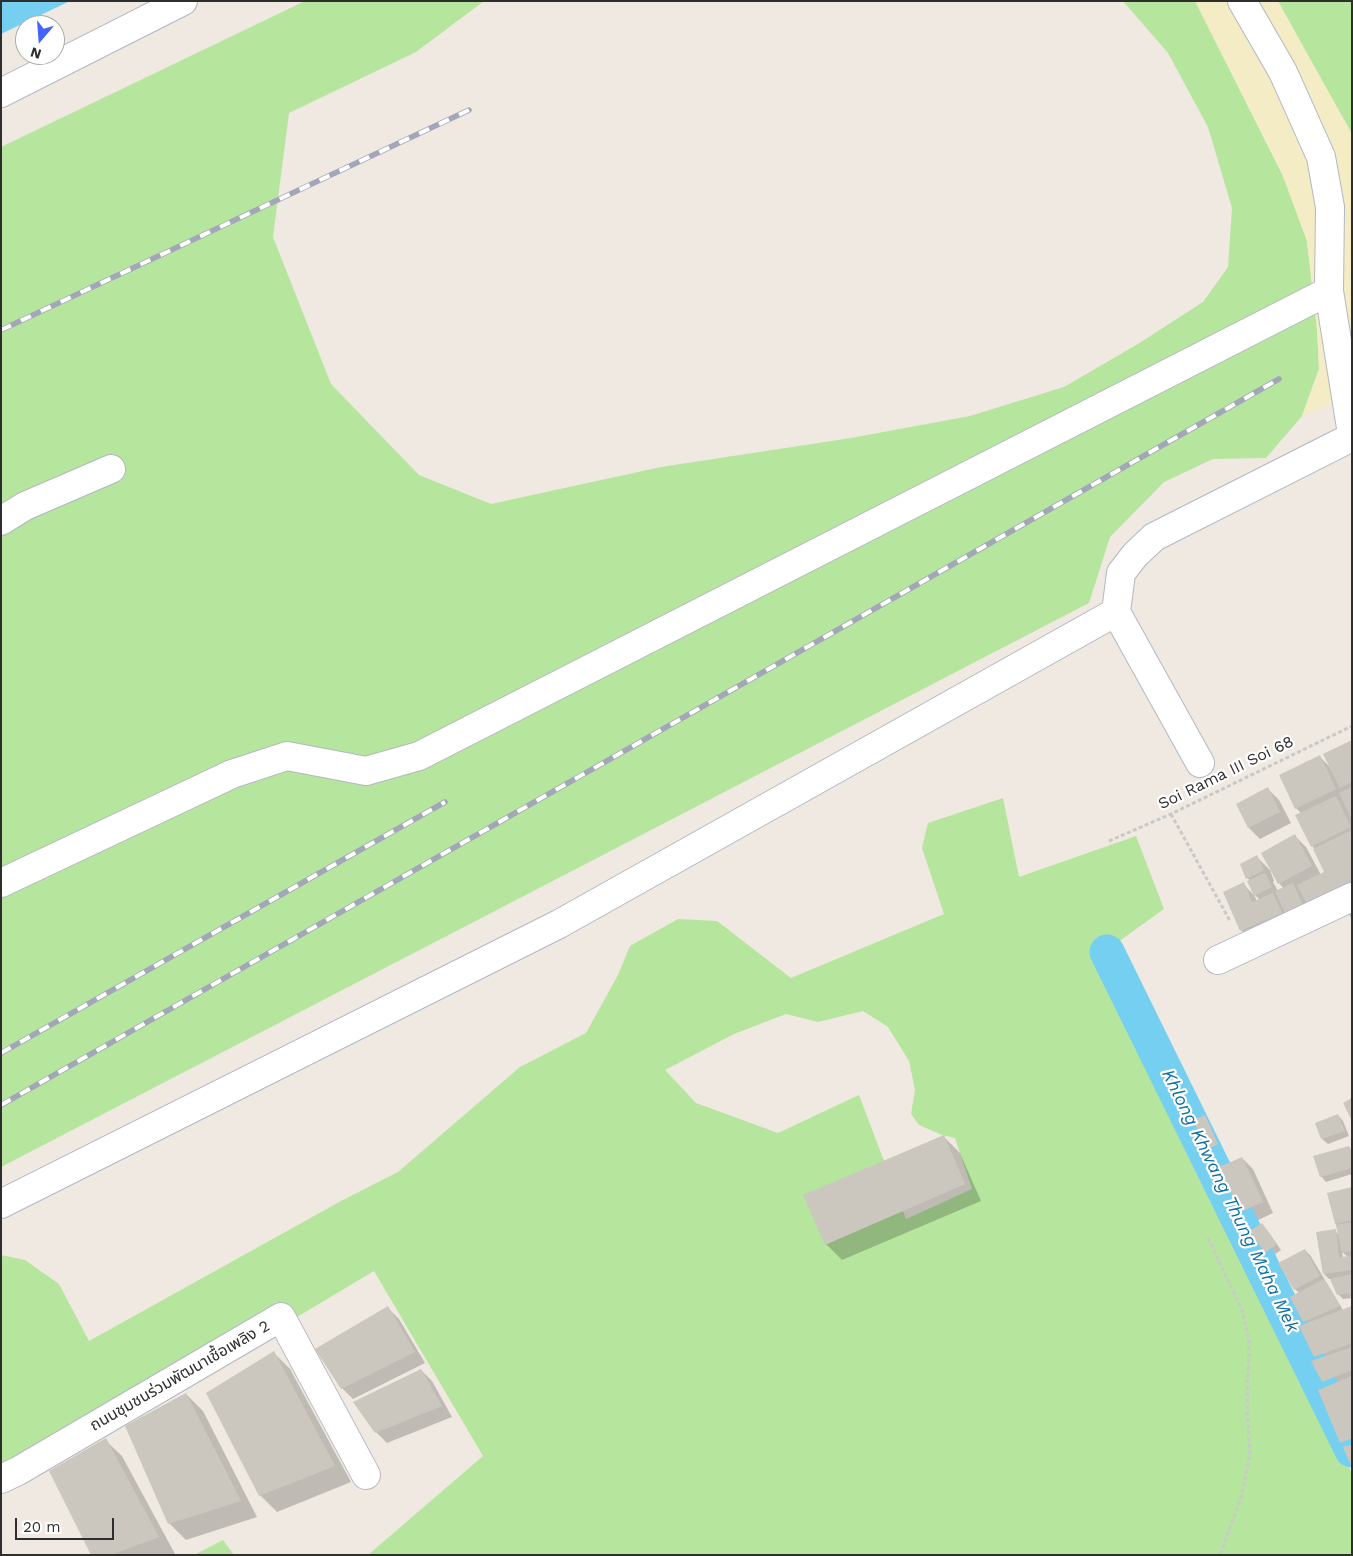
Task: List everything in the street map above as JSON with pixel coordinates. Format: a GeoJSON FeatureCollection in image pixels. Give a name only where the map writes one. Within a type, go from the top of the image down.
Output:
{"type":"FeatureCollection","features":[{"type":"Feature","properties":{"kind":"street"},"geometry":{"type":"LineString","coordinates":[[1,93],[183,1]]}},
{"type":"Feature","properties":{"kind":"street"},"geometry":{"type":"LineString","coordinates":[[1200,763],[1116,612],[1121,573],[1135,555],[1154,537],[1352,435],[1329,291],[1330,206],[1321,157],[1283,72],[1242,1]]}},
{"type":"Feature","properties":{"kind":"street"},"geometry":{"type":"LineString","coordinates":[[1,884],[232,774],[287,756],[366,771],[419,756],[1329,291]]}},
{"type":"Feature","properties":{"kind":"street"},"geometry":{"type":"LineString","coordinates":[[1,521],[25,506],[111,469]]}},
{"type":"Feature","properties":{"kind":"street"},"geometry":{"type":"LineString","coordinates":[[1,1204],[559,924],[1116,612]]}},
{"type":"Feature","properties":{"kind":"street"},"geometry":{"type":"LineString","coordinates":[[1218,960],[1352,897]]}},
{"type":"Feature","properties":{"kind":"street","name":"ถนนชุมชนร่วมพัฒนาเชื้อเพลิง 2"},"geometry":{"type":"LineString","coordinates":[[1,1479],[18,1471],[280,1317],[366,1475]]}},
{"type":"Feature","properties":{"kind":"path","name":"Soi Rama III Soi 68"},"geometry":{"type":"LineString","coordinates":[[1109,841],[1171,814],[1352,726]]}},
{"type":"Feature","properties":{"kind":"path"},"geometry":{"type":"LineString","coordinates":[[1171,814],[1244,948]]}},
{"type":"Feature","properties":{"kind":"path"},"geometry":{"type":"LineString","coordinates":[[1208,1238],[1242,1310],[1249,1340],[1247,1412],[1250,1454],[1242,1495],[1220,1555]]}},
{"type":"Feature","properties":{"kind":"green space"},"geometry":{"type":"Polygon","coordinates":[[[305,1],[484,1],[416,52],[289,113],[273,237],[331,384],[419,475],[491,504],[661,467],[851,438],[970,416],[1064,387],[1138,344],[1203,302],[1228,267],[1232,208],[1208,127],[1168,53],[1123,1],[1195,1],[1283,176],[1307,241],[1317,329],[1319,369],[1302,416],[1266,458],[1213,459],[1164,482],[1110,537],[1089,603],[1,1167],[1,147],[305,1]]]}},
{"type":"Feature","properties":{"kind":"green space"},"geometry":{"type":"Polygon","coordinates":[[[1278,1],[1352,1],[1352,134],[1282,11],[1278,1]]]}},
{"type":"Feature","properties":{"kind":"green space"},"geometry":{"type":"Polygon","coordinates":[[[1003,798],[1019,877],[1136,836],[1164,909],[1097,957],[1178,1113],[1352,1474],[1352,1555],[368,1555],[483,1456],[374,1271],[292,1320],[277,1302],[1,1465],[1,1255],[25,1260],[59,1284],[89,1341],[341,1201],[398,1172],[520,1067],[586,1033],[618,975],[630,946],[678,919],[717,921],[791,978],[944,914],[922,848],[928,823],[1003,798]],[[863,1011],[818,1022],[786,1014],[734,1034],[665,1070],[696,1103],[778,1133],[859,1095],[906,1219],[972,1189],[955,1138],[942,1135],[919,1125],[911,1114],[915,1090],[909,1061],[888,1027],[863,1011]]]}},
{"type":"Feature","properties":{"kind":"green space"},"geometry":{"type":"Polygon","coordinates":[[[223,1540],[234,1555],[194,1555],[223,1540]]]}},
{"type":"Feature","properties":{"kind":"sand"},"geometry":{"type":"Polygon","coordinates":[[[1195,1],[1278,1],[1352,134],[1352,396],[1302,416],[1319,369],[1317,329],[1307,241],[1283,176],[1195,1]]]}},
{"type":"Feature","properties":{"kind":"water"},"geometry":{"type":"Polygon","coordinates":[[[1,1],[70,1],[41,15],[15,15],[15,27],[1,34],[1,1]]]}},
{"type":"Feature","properties":{"kind":"building"},"geometry":{"type":"Polygon","coordinates":[[[1352,740],[1352,782],[1340,788],[1323,754],[1352,740]]]}},
{"type":"Feature","properties":{"kind":"building"},"geometry":{"type":"Polygon","coordinates":[[[1320,755],[1336,789],[1295,809],[1279,775],[1320,755]]]}},
{"type":"Feature","properties":{"kind":"building"},"geometry":{"type":"Polygon","coordinates":[[[1268,787],[1280,812],[1248,828],[1236,804],[1268,787]]]}},
{"type":"Feature","properties":{"kind":"building"},"geometry":{"type":"Polygon","coordinates":[[[1352,787],[1352,820],[1339,793],[1352,787]]]}},
{"type":"Feature","properties":{"kind":"building"},"geometry":{"type":"Polygon","coordinates":[[[1336,796],[1351,827],[1311,847],[1295,815],[1336,796]]]}},
{"type":"Feature","properties":{"kind":"building"},"geometry":{"type":"Polygon","coordinates":[[[1352,830],[1352,892],[1311,912],[1297,885],[1324,872],[1313,849],[1352,830]]]}},
{"type":"Feature","properties":{"kind":"building"},"geometry":{"type":"Polygon","coordinates":[[[1295,834],[1312,866],[1278,884],[1261,853],[1295,834]]]}},
{"type":"Feature","properties":{"kind":"building"},"geometry":{"type":"Polygon","coordinates":[[[1257,855],[1264,870],[1246,879],[1240,864],[1257,855]]]}},
{"type":"Feature","properties":{"kind":"building"},"geometry":{"type":"Polygon","coordinates":[[[1265,873],[1272,887],[1254,896],[1247,881],[1265,873]]]}},
{"type":"Feature","properties":{"kind":"building"},"geometry":{"type":"Polygon","coordinates":[[[1244,882],[1252,902],[1273,893],[1282,913],[1240,931],[1223,892],[1244,882]]]}},
{"type":"Feature","properties":{"kind":"building"},"geometry":{"type":"Polygon","coordinates":[[[1293,883],[1307,915],[1290,923],[1275,891],[1293,883]]]}},
{"type":"Feature","properties":{"kind":"building"},"geometry":{"type":"Polygon","coordinates":[[[1352,1098],[1352,1121],[1343,1103],[1352,1098]]]}},
{"type":"Feature","properties":{"kind":"building"},"geometry":{"type":"Polygon","coordinates":[[[1338,1114],[1345,1131],[1321,1139],[1315,1123],[1338,1114]]]}},
{"type":"Feature","properties":{"kind":"building"},"geometry":{"type":"Polygon","coordinates":[[[1205,1115],[1218,1144],[1207,1149],[1193,1120],[1205,1115]]]}},
{"type":"Feature","properties":{"kind":"building"},"geometry":{"type":"Polygon","coordinates":[[[944,1135],[965,1184],[825,1245],[803,1195],[944,1135]]]}},
{"type":"Feature","properties":{"kind":"building"},"geometry":{"type":"Polygon","coordinates":[[[1349,1146],[1352,1153],[1352,1168],[1320,1177],[1313,1156],[1349,1146]]]}},
{"type":"Feature","properties":{"kind":"building"},"geometry":{"type":"Polygon","coordinates":[[[1242,1157],[1263,1202],[1240,1212],[1219,1167],[1242,1157]]]}},
{"type":"Feature","properties":{"kind":"building"},"geometry":{"type":"Polygon","coordinates":[[[1352,1187],[1352,1220],[1335,1224],[1327,1193],[1352,1187]]]}},
{"type":"Feature","properties":{"kind":"building"},"geometry":{"type":"Polygon","coordinates":[[[1352,1222],[1352,1251],[1342,1253],[1336,1225],[1352,1222]]]}},
{"type":"Feature","properties":{"kind":"building"},"geometry":{"type":"Polygon","coordinates":[[[1262,1223],[1277,1244],[1265,1253],[1250,1231],[1262,1223]]]}},
{"type":"Feature","properties":{"kind":"building"},"geometry":{"type":"Polygon","coordinates":[[[1336,1229],[1339,1257],[1352,1256],[1352,1270],[1323,1274],[1316,1232],[1336,1229]]]}},
{"type":"Feature","properties":{"kind":"building"},"geometry":{"type":"Polygon","coordinates":[[[1305,1249],[1320,1276],[1294,1290],[1278,1263],[1305,1249]]]}},
{"type":"Feature","properties":{"kind":"building"},"geometry":{"type":"Polygon","coordinates":[[[1352,1274],[1352,1301],[1348,1293],[1337,1295],[1330,1279],[1352,1274]]]}},
{"type":"Feature","properties":{"kind":"building"},"geometry":{"type":"Polygon","coordinates":[[[1324,1279],[1340,1306],[1303,1322],[1290,1297],[1324,1279]]]}},
{"type":"Feature","properties":{"kind":"building"},"geometry":{"type":"Polygon","coordinates":[[[388,1306],[415,1352],[341,1389],[315,1349],[388,1306]]]}},
{"type":"Feature","properties":{"kind":"building"},"geometry":{"type":"Polygon","coordinates":[[[1352,1306],[1352,1343],[1314,1357],[1299,1326],[1352,1306]]]}},
{"type":"Feature","properties":{"kind":"building"},"geometry":{"type":"Polygon","coordinates":[[[1352,1347],[1352,1370],[1322,1382],[1311,1361],[1352,1347]]]}},
{"type":"Feature","properties":{"kind":"building"},"geometry":{"type":"Polygon","coordinates":[[[274,1351],[335,1466],[259,1496],[206,1393],[274,1351]]]}},
{"type":"Feature","properties":{"kind":"building"},"geometry":{"type":"Polygon","coordinates":[[[421,1369],[442,1406],[375,1433],[353,1402],[421,1369]]]}},
{"type":"Feature","properties":{"kind":"building"},"geometry":{"type":"Polygon","coordinates":[[[1352,1376],[1352,1438],[1340,1443],[1318,1390],[1352,1376]]]}},
{"type":"Feature","properties":{"kind":"building"},"geometry":{"type":"Polygon","coordinates":[[[186,1393],[241,1501],[168,1524],[125,1426],[186,1393]]]}},
{"type":"Feature","properties":{"kind":"building"},"geometry":{"type":"Polygon","coordinates":[[[106,1438],[159,1537],[111,1555],[91,1555],[49,1471],[106,1438]]]}},
{"type":"Feature","properties":{"kind":"building"},"geometry":{"type":"Polygon","coordinates":[[[1352,1444],[1352,1468],[1343,1447],[1352,1444]]]}},
{"type":"Feature","properties":{"kind":"waterway","name":"Khlong Khwang Thung Maha Mek"},"geometry":{"type":"LineString","coordinates":[[1107,952],[1352,1450]]}},
{"type":"Feature","properties":{"kind":"railway"},"geometry":{"type":"LineString","coordinates":[[1,330],[469,110]]}},
{"type":"Feature","properties":{"kind":"railway"},"geometry":{"type":"LineString","coordinates":[[1,1105],[1279,379]]}},
{"type":"Feature","properties":{"kind":"railway"},"geometry":{"type":"LineString","coordinates":[[1,1053],[445,802]]}}]}
